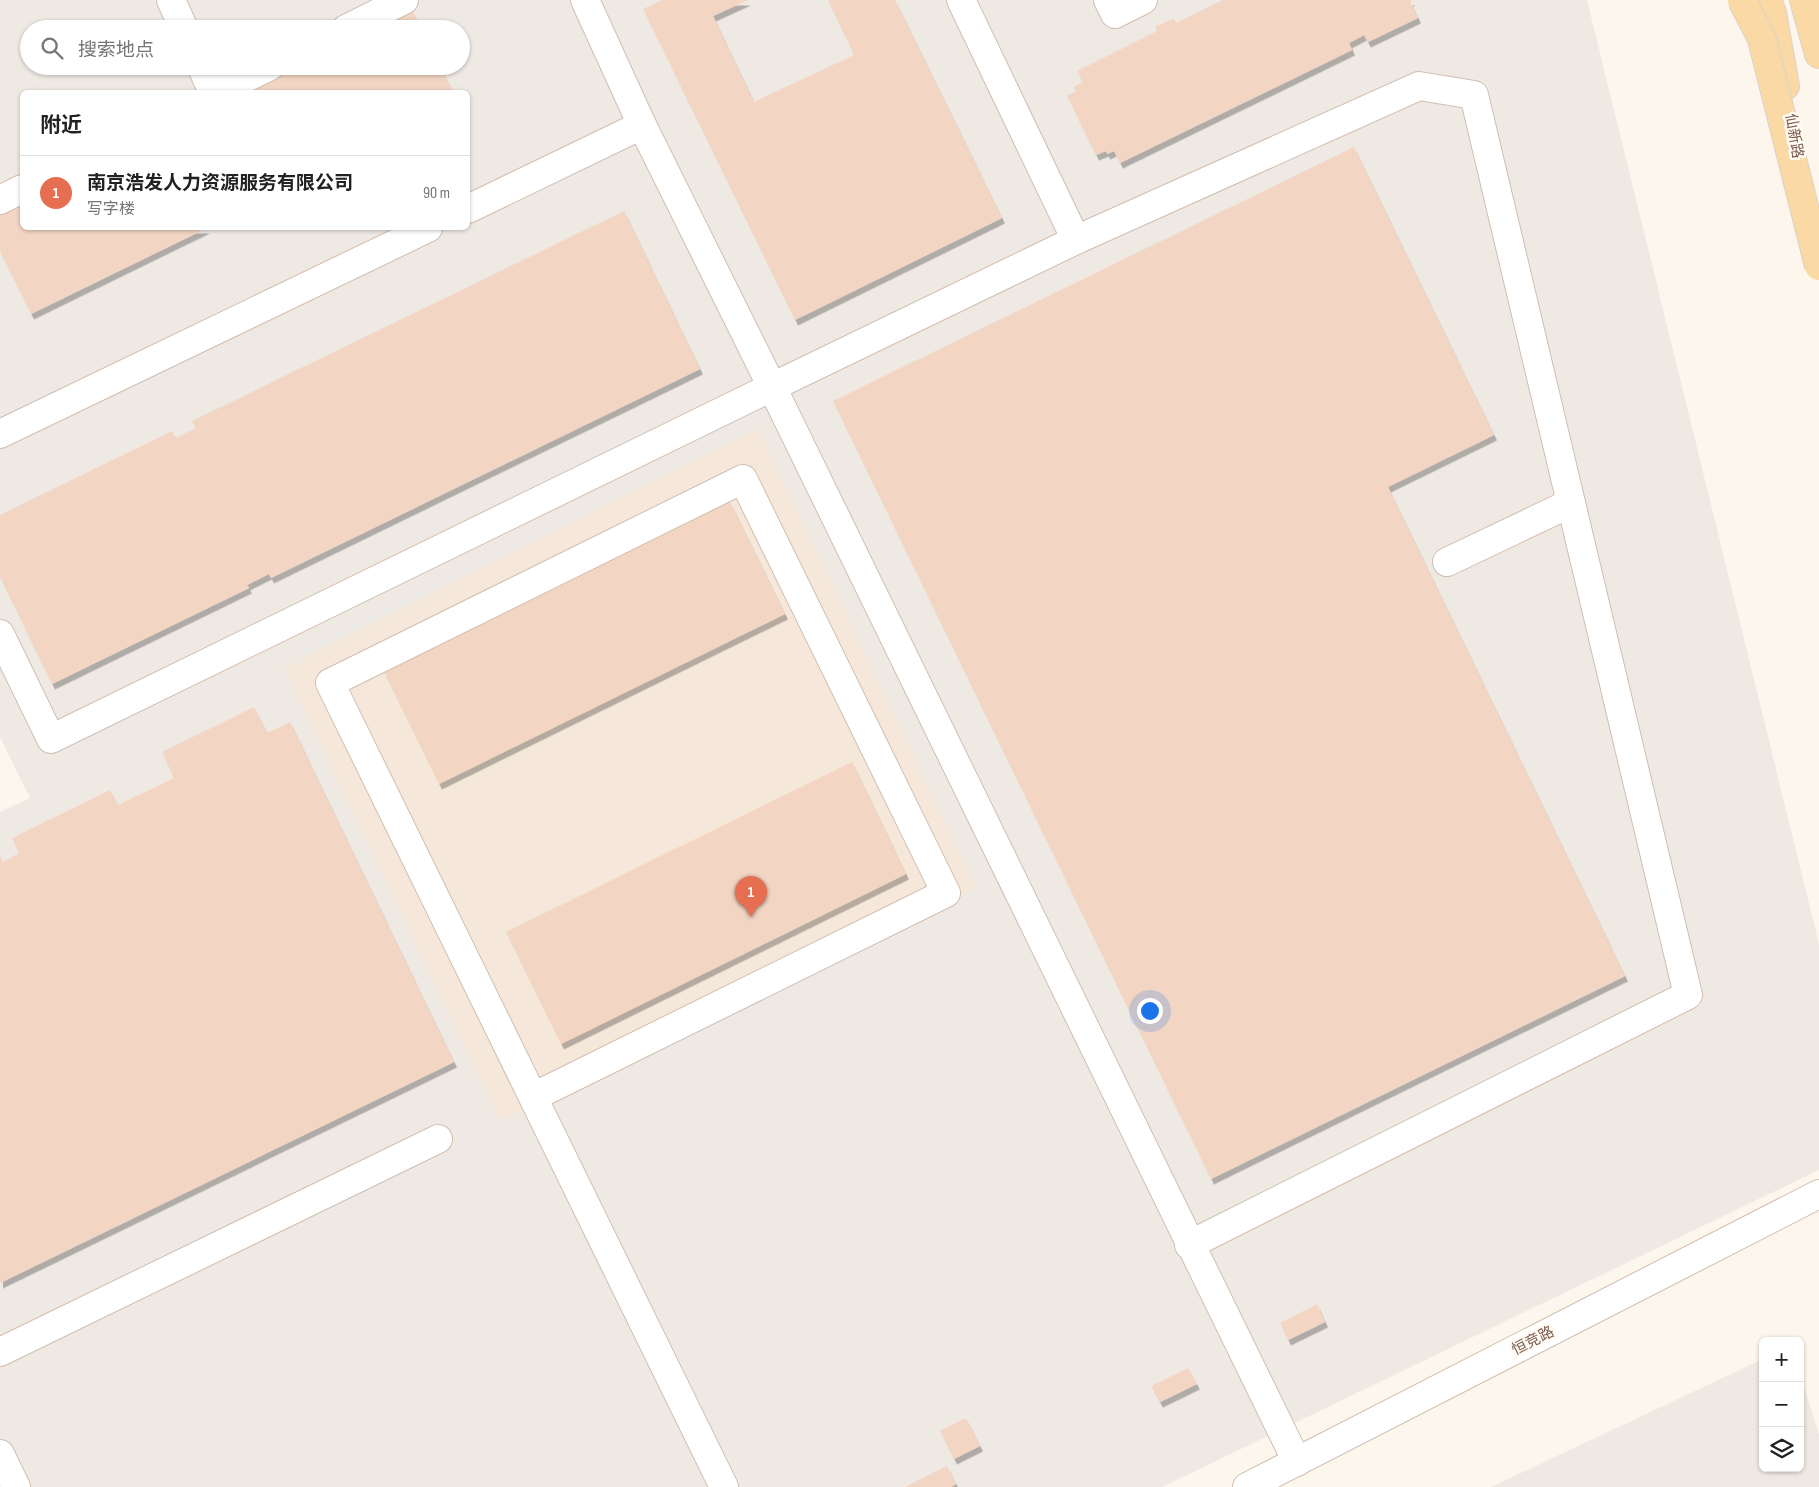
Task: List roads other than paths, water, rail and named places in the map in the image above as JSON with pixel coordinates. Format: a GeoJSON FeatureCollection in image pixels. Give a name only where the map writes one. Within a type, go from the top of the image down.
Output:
{"type":"FeatureCollection","features":[{"type":"Feature","properties":{"kind":"main road"},"geometry":{"type":"LineString","coordinates":[[1742,0],[1762,39],[1819,266]]}},
{"type":"Feature","properties":{"kind":"main road","name":"仙新路"},"geometry":{"type":"LineString","coordinates":[[1767,0],[1772,13],[1819,272]]}},
{"type":"Feature","properties":{"kind":"main road"},"geometry":{"type":"LineString","coordinates":[[1804,0],[1819,54]]}},
{"type":"Feature","properties":{"kind":"street"},"geometry":{"type":"LineString","coordinates":[[171,0],[180,20]]}},
{"type":"Feature","properties":{"kind":"street"},"geometry":{"type":"LineString","coordinates":[[364,20],[404,0]]}},
{"type":"Feature","properties":{"kind":"street"},"geometry":{"type":"LineString","coordinates":[[585,0],[642,125],[1189,1245],[1297,1462]]}},
{"type":"Feature","properties":{"kind":"street"},"geometry":{"type":"LineString","coordinates":[[961,0],[1076,240]]}},
{"type":"Feature","properties":{"kind":"street"},"geometry":{"type":"LineString","coordinates":[[1108,0],[1114,14],[1143,0]]}},
{"type":"Feature","properties":{"kind":"street"},"geometry":{"type":"LineString","coordinates":[[205,75],[212,90]]}},
{"type":"Feature","properties":{"kind":"street"},"geometry":{"type":"LineString","coordinates":[[221,90],[252,75]]}},
{"type":"Feature","properties":{"kind":"street"},"geometry":{"type":"LineString","coordinates":[[0,634],[51,739],[1076,240],[1419,86],[1474,95],[1688,995],[1189,1245]]}},
{"type":"Feature","properties":{"kind":"street"},"geometry":{"type":"LineString","coordinates":[[470,207],[642,125]]}},
{"type":"Feature","properties":{"kind":"street"},"geometry":{"type":"LineString","coordinates":[[0,200],[20,190]]}},
{"type":"Feature","properties":{"kind":"street"},"geometry":{"type":"LineString","coordinates":[[0,434],[424,230]]}},
{"type":"Feature","properties":{"kind":"street"},"geometry":{"type":"LineString","coordinates":[[533,1097],[946,893],[742,479],[330,683],[724,1487]]}},
{"type":"Feature","properties":{"kind":"street"},"geometry":{"type":"LineString","coordinates":[[1447,562],[1571,503]]}},
{"type":"Feature","properties":{"kind":"street"},"geometry":{"type":"LineString","coordinates":[[0,1352],[438,1140]]}},
{"type":"Feature","properties":{"kind":"street","name":"恒竞路"},"geometry":{"type":"LineString","coordinates":[[1247,1487],[1819,1194]]}},
{"type":"Feature","properties":{"kind":"street"},"geometry":{"type":"LineString","coordinates":[[0,1454],[16,1487]]}},
{"type":"Feature","properties":{"kind":"place","name":"南京浩发人力资源服务有限公司"},"geometry":{"type":"Point","coordinates":[751,917]}}]}
